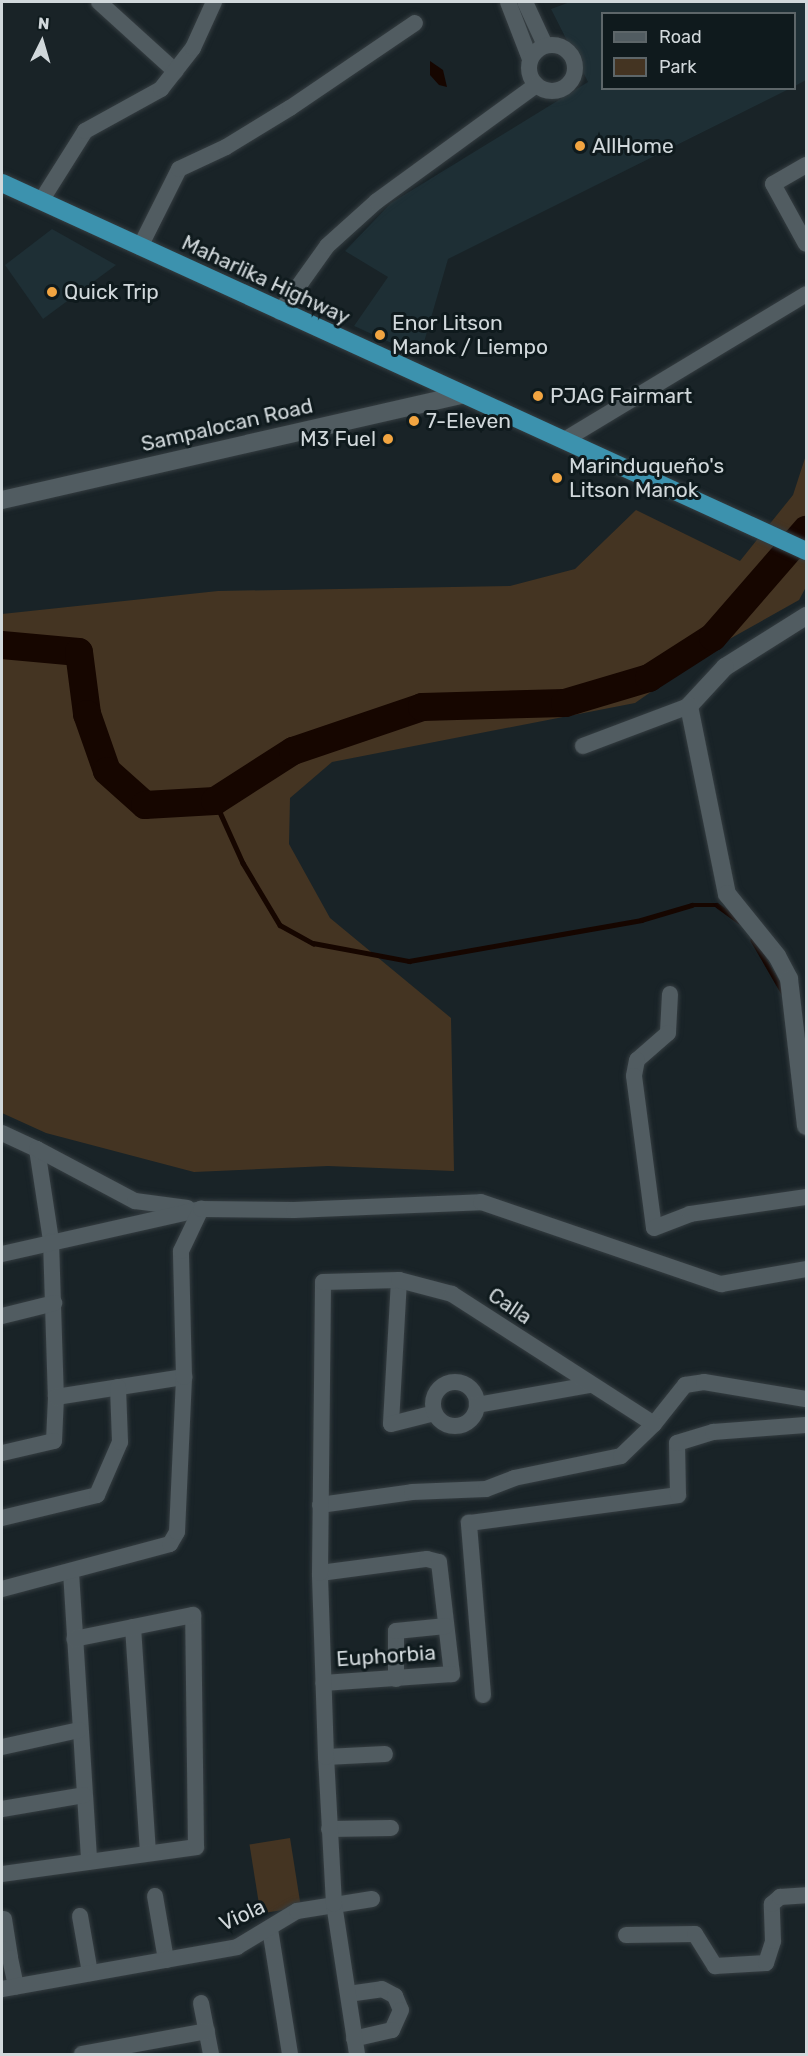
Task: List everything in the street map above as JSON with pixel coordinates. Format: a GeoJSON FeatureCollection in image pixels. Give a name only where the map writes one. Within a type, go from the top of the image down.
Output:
{"type":"FeatureCollection","features":[{"type":"Feature","properties":{"kind":"highway","name":"Maharlika Highway"},"geometry":{"type":"LineString","coordinates":[[2,183],[280,312],[566,439],[807,550]]}},
{"type":"Feature","properties":{"kind":"street"},"geometry":{"type":"LineString","coordinates":[[99,2],[175,71]]}},
{"type":"Feature","properties":{"kind":"street"},"geometry":{"type":"LineString","coordinates":[[41,201],[85,131],[161,89],[193,48],[214,2]]}},
{"type":"Feature","properties":{"kind":"street"},"geometry":{"type":"LineString","coordinates":[[508,2],[530,59],[529,72],[536,85],[547,90],[559,90],[569,84],[575,73],[574,60],[568,50],[557,45],[545,45],[530,59]]}},
{"type":"Feature","properties":{"kind":"street"},"geometry":{"type":"LineString","coordinates":[[525,2],[545,45]]}},
{"type":"Feature","properties":{"kind":"street"},"geometry":{"type":"LineString","coordinates":[[140,247],[179,169],[226,147],[290,108],[416,23]]}},
{"type":"Feature","properties":{"kind":"street"},"geometry":{"type":"LineString","coordinates":[[280,312],[327,246],[378,201],[536,85]]}},
{"type":"Feature","properties":{"kind":"street"},"geometry":{"type":"LineString","coordinates":[[807,165],[773,184],[807,244]]}},
{"type":"Feature","properties":{"kind":"street"},"geometry":{"type":"LineString","coordinates":[[566,439],[807,294]]}},
{"type":"Feature","properties":{"kind":"street","name":"Sampalocan Road"},"geometry":{"type":"LineString","coordinates":[[2,501],[463,394]]}},
{"type":"Feature","properties":{"kind":"street"},"geometry":{"type":"LineString","coordinates":[[583,746],[690,706],[724,667],[807,616]]}},
{"type":"Feature","properties":{"kind":"street"},"geometry":{"type":"LineString","coordinates":[[690,706],[727,894],[777,956],[789,979],[807,1126]]}},
{"type":"Feature","properties":{"kind":"street"},"geometry":{"type":"LineString","coordinates":[[670,994],[668,1033],[637,1060],[634,1076],[654,1228],[690,1214],[807,1197]]}},
{"type":"Feature","properties":{"kind":"street"},"geometry":{"type":"LineString","coordinates":[[2,1133],[135,1201],[201,1209],[294,1210],[481,1202],[721,1284],[807,1269]]}},
{"type":"Feature","properties":{"kind":"street"},"geometry":{"type":"LineString","coordinates":[[2,1453],[54,1441],[56,1397],[51,1241],[37,1149]]}},
{"type":"Feature","properties":{"kind":"street"},"geometry":{"type":"LineString","coordinates":[[2,1254],[51,1241],[201,1209]]}},
{"type":"Feature","properties":{"kind":"street"},"geometry":{"type":"LineString","coordinates":[[2,1589],[170,1544],[173,1539],[179,1524],[184,1377],[181,1251],[201,1209]]}},
{"type":"Feature","properties":{"kind":"street"},"geometry":{"type":"LineString","coordinates":[[399,1280],[391,1424],[434,1413]]}},
{"type":"Feature","properties":{"kind":"street","name":"Calla"},"geometry":{"type":"LineString","coordinates":[[320,1505],[323,1282],[399,1280],[452,1294],[589,1385],[654,1424]]}},
{"type":"Feature","properties":{"kind":"street"},"geometry":{"type":"LineString","coordinates":[[2,1316],[54,1303]]}},
{"type":"Feature","properties":{"kind":"street"},"geometry":{"type":"LineString","coordinates":[[56,1397],[184,1377]]}},
{"type":"Feature","properties":{"kind":"street"},"geometry":{"type":"LineString","coordinates":[[348,1995],[382,1989],[395,1996],[401,2010],[392,2030],[355,2047],[334,1904],[329,1830],[323,1683],[320,1505],[412,1492],[486,1489],[514,1478],[621,1456],[654,1424],[685,1385],[704,1382],[807,1399]]}},
{"type":"Feature","properties":{"kind":"street"},"geometry":{"type":"LineString","coordinates":[[434,1413],[436,1392],[448,1383],[469,1388],[477,1405]]}},
{"type":"Feature","properties":{"kind":"street"},"geometry":{"type":"LineString","coordinates":[[477,1405],[589,1385]]}},
{"type":"Feature","properties":{"kind":"street"},"geometry":{"type":"LineString","coordinates":[[2,1518],[97,1495],[120,1442],[118,1388]]}},
{"type":"Feature","properties":{"kind":"street"},"geometry":{"type":"LineString","coordinates":[[434,1413],[444,1423],[458,1426],[470,1420],[477,1405]]}},
{"type":"Feature","properties":{"kind":"street"},"geometry":{"type":"LineString","coordinates":[[483,1695],[469,1523],[678,1494],[677,1443],[713,1432],[807,1425]]}},
{"type":"Feature","properties":{"kind":"street"},"geometry":{"type":"LineString","coordinates":[[320,1573],[434,1560],[442,1569],[446,1626],[396,1631],[396,1679]]}},
{"type":"Feature","properties":{"kind":"street"},"geometry":{"type":"LineString","coordinates":[[71,1572],[79,1730],[89,1861]]}},
{"type":"Feature","properties":{"kind":"street"},"geometry":{"type":"LineString","coordinates":[[2,1874],[196,1847],[193,1615],[74,1639]]}},
{"type":"Feature","properties":{"kind":"street","name":"Euphorbia"},"geometry":{"type":"LineString","coordinates":[[323,1683],[452,1674],[446,1626]]}},
{"type":"Feature","properties":{"kind":"street"},"geometry":{"type":"LineString","coordinates":[[133,1627],[148,1853]]}},
{"type":"Feature","properties":{"kind":"street"},"geometry":{"type":"LineString","coordinates":[[2,1747],[79,1730]]}},
{"type":"Feature","properties":{"kind":"street"},"geometry":{"type":"LineString","coordinates":[[326,1757],[385,1754]]}},
{"type":"Feature","properties":{"kind":"street"},"geometry":{"type":"LineString","coordinates":[[2,1809],[84,1795]]}},
{"type":"Feature","properties":{"kind":"street"},"geometry":{"type":"LineString","coordinates":[[329,1830],[391,1828]]}},
{"type":"Feature","properties":{"kind":"street"},"geometry":{"type":"LineString","coordinates":[[626,1935],[695,1934],[715,1966],[766,1963],[773,1941],[772,1904],[780,1897],[807,1895]]}},
{"type":"Feature","properties":{"kind":"street"},"geometry":{"type":"LineString","coordinates":[[155,1896],[166,1960]]}},
{"type":"Feature","properties":{"kind":"street","name":"Viola"},"geometry":{"type":"LineString","coordinates":[[9,1988],[237,1947],[297,1911],[372,1899]]}},
{"type":"Feature","properties":{"kind":"street"},"geometry":{"type":"LineString","coordinates":[[80,1916],[90,1973]]}},
{"type":"Feature","properties":{"kind":"street"},"geometry":{"type":"LineString","coordinates":[[4,1919],[9,1988]]}},
{"type":"Feature","properties":{"kind":"street"},"geometry":{"type":"LineString","coordinates":[[270,1929],[290,2054]]}},
{"type":"Feature","properties":{"kind":"street"},"geometry":{"type":"LineString","coordinates":[[201,2003],[211,2055]]}},
{"type":"Feature","properties":{"kind":"street"},"geometry":{"type":"LineString","coordinates":[[82,2055],[137,2050],[207,2031]]}},
{"type":"Feature","properties":{"kind":"shaded area","name":"AllHome"},"geometry":{"type":"Polygon","coordinates":[[[570,2],[806,2],[806,80],[796,85],[796,12],[601,12],[601,90],[787,90],[448,259],[420,356],[354,326],[388,277],[345,251],[391,203],[588,82],[551,9],[570,2]]]}},
{"type":"Feature","properties":{"kind":"shaded area"},"geometry":{"type":"Polygon","coordinates":[[[430,61],[443,70],[447,87],[439,85],[430,75],[430,61]]]}},
{"type":"Feature","properties":{"kind":"shaded area","name":"Quick Trip"},"geometry":{"type":"Polygon","coordinates":[[[52,229],[116,265],[43,319],[5,265],[52,229]]]}},
{"type":"Feature","properties":{"kind":"green space"},"geometry":{"type":"Polygon","coordinates":[[[806,455],[806,587],[799,600],[717,646],[635,703],[332,762],[290,798],[289,844],[330,918],[451,1018],[454,1171],[328,1166],[194,1172],[46,1133],[2,1113],[2,614],[218,591],[510,586],[575,569],[636,510],[740,561],[793,495],[806,455]]]}},
{"type":"Feature","properties":{"kind":"green space"},"geometry":{"type":"Polygon","coordinates":[[[290,1838],[301,1907],[260,1914],[250,1844],[290,1838]]]}},
{"type":"Feature","properties":{"kind":"waterway"},"geometry":{"type":"LineString","coordinates":[[2,645],[79,652],[87,714],[107,771],[145,805],[215,801],[293,751],[422,707],[565,703],[649,678],[713,637],[806,530]]}},
{"type":"Feature","properties":{"kind":"waterway"},"geometry":{"type":"LineString","coordinates":[[215,801],[243,863],[280,925],[313,943],[409,961],[641,920],[692,905],[717,905],[739,921]]}},
{"type":"Feature","properties":{"kind":"waterway"},"geometry":{"type":"LineString","coordinates":[[753,940],[783,992]]}},
{"type":"Feature","properties":{"kind":"place","name":"AllHome"},"geometry":{"type":"Point","coordinates":[580,146]}},
{"type":"Feature","properties":{"kind":"place","name":"Quick Trip"},"geometry":{"type":"Point","coordinates":[52,292]}},
{"type":"Feature","properties":{"kind":"place","name":"Enor Litson Manok / Liempo"},"geometry":{"type":"Point","coordinates":[380,335]}},
{"type":"Feature","properties":{"kind":"place","name":"PJAG Fairmart"},"geometry":{"type":"Point","coordinates":[538,396]}},
{"type":"Feature","properties":{"kind":"place","name":"7-Eleven"},"geometry":{"type":"Point","coordinates":[414,421]}},
{"type":"Feature","properties":{"kind":"place","name":"M3 Fuel"},"geometry":{"type":"Point","coordinates":[388,439]}},
{"type":"Feature","properties":{"kind":"place","name":"Marinduqueño's Litson Manok"},"geometry":{"type":"Point","coordinates":[557,478]}}]}
